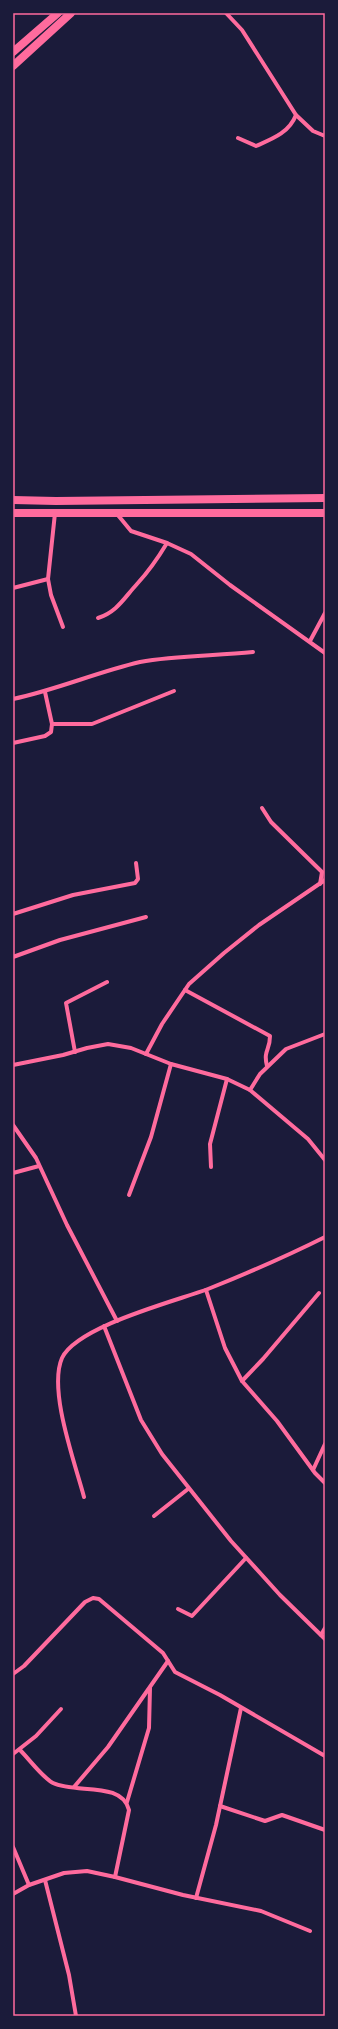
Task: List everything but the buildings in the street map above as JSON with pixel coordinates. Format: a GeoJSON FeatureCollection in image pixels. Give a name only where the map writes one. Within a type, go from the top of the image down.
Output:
{"type":"FeatureCollection","features":[{"type":"Feature","properties":{"kind":"main road"},"geometry":{"type":"LineString","coordinates":[[13,52],[58,13]]}},
{"type":"Feature","properties":{"kind":"main road"},"geometry":{"type":"LineString","coordinates":[[13,66],[71,13]]}},
{"type":"Feature","properties":{"kind":"main road"},"geometry":{"type":"LineString","coordinates":[[13,500],[56,501],[325,498]]}},
{"type":"Feature","properties":{"kind":"main road"},"geometry":{"type":"LineString","coordinates":[[13,513],[325,513]]}},
{"type":"Feature","properties":{"kind":"street"},"geometry":{"type":"LineString","coordinates":[[226,13],[242,30],[296,115],[313,131],[325,136]]}},
{"type":"Feature","properties":{"kind":"street"},"geometry":{"type":"LineString","coordinates":[[238,138],[256,146],[283,133],[289,128],[296,115]]}},
{"type":"Feature","properties":{"kind":"street"},"geometry":{"type":"LineString","coordinates":[[55,514],[48,579],[51,595],[63,627]]}},
{"type":"Feature","properties":{"kind":"street"},"geometry":{"type":"LineString","coordinates":[[117,514],[131,531],[191,554],[230,585],[325,653]]}},
{"type":"Feature","properties":{"kind":"street"},"geometry":{"type":"LineString","coordinates":[[98,618],[108,615],[131,593],[135,586],[151,569],[168,544]]}},
{"type":"Feature","properties":{"kind":"street"},"geometry":{"type":"LineString","coordinates":[[13,588],[48,579]]}},
{"type":"Feature","properties":{"kind":"street"},"geometry":{"type":"LineString","coordinates":[[310,641],[325,613]]}},
{"type":"Feature","properties":{"kind":"street"},"geometry":{"type":"LineString","coordinates":[[13,699],[45,692],[140,662],[178,657],[215,656],[253,652]]}},
{"type":"Feature","properties":{"kind":"street"},"geometry":{"type":"LineString","coordinates":[[52,724],[92,724],[174,691]]}},
{"type":"Feature","properties":{"kind":"street"},"geometry":{"type":"LineString","coordinates":[[13,743],[45,736],[51,732],[52,724],[45,692]]}},
{"type":"Feature","properties":{"kind":"street"},"geometry":{"type":"LineString","coordinates":[[262,808],[271,822],[322,872],[320,884]]}},
{"type":"Feature","properties":{"kind":"street"},"geometry":{"type":"LineString","coordinates":[[13,914],[73,895],[134,882],[138,879],[136,863]]}},
{"type":"Feature","properties":{"kind":"street"},"geometry":{"type":"LineString","coordinates":[[146,1054],[162,1024],[185,990],[224,953],[253,930],[325,880]]}},
{"type":"Feature","properties":{"kind":"street"},"geometry":{"type":"LineString","coordinates":[[13,958],[60,940],[146,917]]}},
{"type":"Feature","properties":{"kind":"street"},"geometry":{"type":"LineString","coordinates":[[75,1052],[66,1003],[107,982]]}},
{"type":"Feature","properties":{"kind":"street"},"geometry":{"type":"LineString","coordinates":[[185,990],[270,1036],[270,1043],[264,1056],[267,1066]]}},
{"type":"Feature","properties":{"kind":"street"},"geometry":{"type":"LineString","coordinates":[[250,1090],[267,1066],[286,1049],[325,1034]]}},
{"type":"Feature","properties":{"kind":"street"},"geometry":{"type":"LineString","coordinates":[[13,1066],[108,1044],[131,1048],[171,1064],[227,1079],[250,1090],[302,1134],[325,1160]]}},
{"type":"Feature","properties":{"kind":"street"},"geometry":{"type":"LineString","coordinates":[[129,1195],[151,1138],[171,1064]]}},
{"type":"Feature","properties":{"kind":"street"},"geometry":{"type":"LineString","coordinates":[[211,1167],[210,1144],[227,1079]]}},
{"type":"Feature","properties":{"kind":"street"},"geometry":{"type":"LineString","coordinates":[[13,1125],[39,1166],[70,1231],[117,1321]]}},
{"type":"Feature","properties":{"kind":"street"},"geometry":{"type":"LineString","coordinates":[[13,1173],[39,1166]]}},
{"type":"Feature","properties":{"kind":"street"},"geometry":{"type":"LineString","coordinates":[[84,1497],[60,1415],[59,1369],[66,1351],[104,1326],[155,1306],[206,1290],[325,1237]]}},
{"type":"Feature","properties":{"kind":"street"},"geometry":{"type":"LineString","coordinates":[[206,1290],[225,1348],[242,1381],[277,1421],[313,1470],[325,1483]]}},
{"type":"Feature","properties":{"kind":"street"},"geometry":{"type":"LineString","coordinates":[[242,1381],[319,1293]]}},
{"type":"Feature","properties":{"kind":"street"},"geometry":{"type":"LineString","coordinates":[[104,1326],[141,1420],[162,1454],[188,1489],[246,1558],[280,1595],[325,1639]]}},
{"type":"Feature","properties":{"kind":"street"},"geometry":{"type":"LineString","coordinates":[[313,1470],[325,1444]]}},
{"type":"Feature","properties":{"kind":"street"},"geometry":{"type":"LineString","coordinates":[[154,1516],[188,1489]]}},
{"type":"Feature","properties":{"kind":"street"},"geometry":{"type":"LineString","coordinates":[[178,1609],[192,1616],[246,1558]]}},
{"type":"Feature","properties":{"kind":"street"},"geometry":{"type":"LineString","coordinates":[[13,1674],[24,1666],[85,1602],[93,1598],[99,1599],[163,1653],[175,1672],[325,1756]]}},
{"type":"Feature","properties":{"kind":"street"},"geometry":{"type":"LineString","coordinates":[[321,1636],[325,1628]]}},
{"type":"Feature","properties":{"kind":"street"},"geometry":{"type":"LineString","coordinates":[[74,1787],[108,1747],[168,1661]]}},
{"type":"Feature","properties":{"kind":"street"},"geometry":{"type":"LineString","coordinates":[[127,1802],[149,1728],[150,1688]]}},
{"type":"Feature","properties":{"kind":"street"},"geometry":{"type":"LineString","coordinates":[[196,1898],[220,1806],[241,1708]]}},
{"type":"Feature","properties":{"kind":"street"},"geometry":{"type":"LineString","coordinates":[[13,1754],[36,1736],[61,1709]]}},
{"type":"Feature","properties":{"kind":"street"},"geometry":{"type":"LineString","coordinates":[[20,1750],[51,1782],[60,1786],[111,1792],[122,1796],[127,1802],[130,1810],[115,1877]]}},
{"type":"Feature","properties":{"kind":"street"},"geometry":{"type":"LineString","coordinates":[[220,1806],[265,1821],[282,1815],[325,1830]]}},
{"type":"Feature","properties":{"kind":"street"},"geometry":{"type":"LineString","coordinates":[[13,1847],[29,1885]]}},
{"type":"Feature","properties":{"kind":"street"},"geometry":{"type":"LineString","coordinates":[[13,1894],[29,1885],[64,1874],[87,1871],[196,1898],[261,1911],[310,1931]]}},
{"type":"Feature","properties":{"kind":"street"},"geometry":{"type":"LineString","coordinates":[[45,1880],[69,1975],[76,2016]]}}]}
